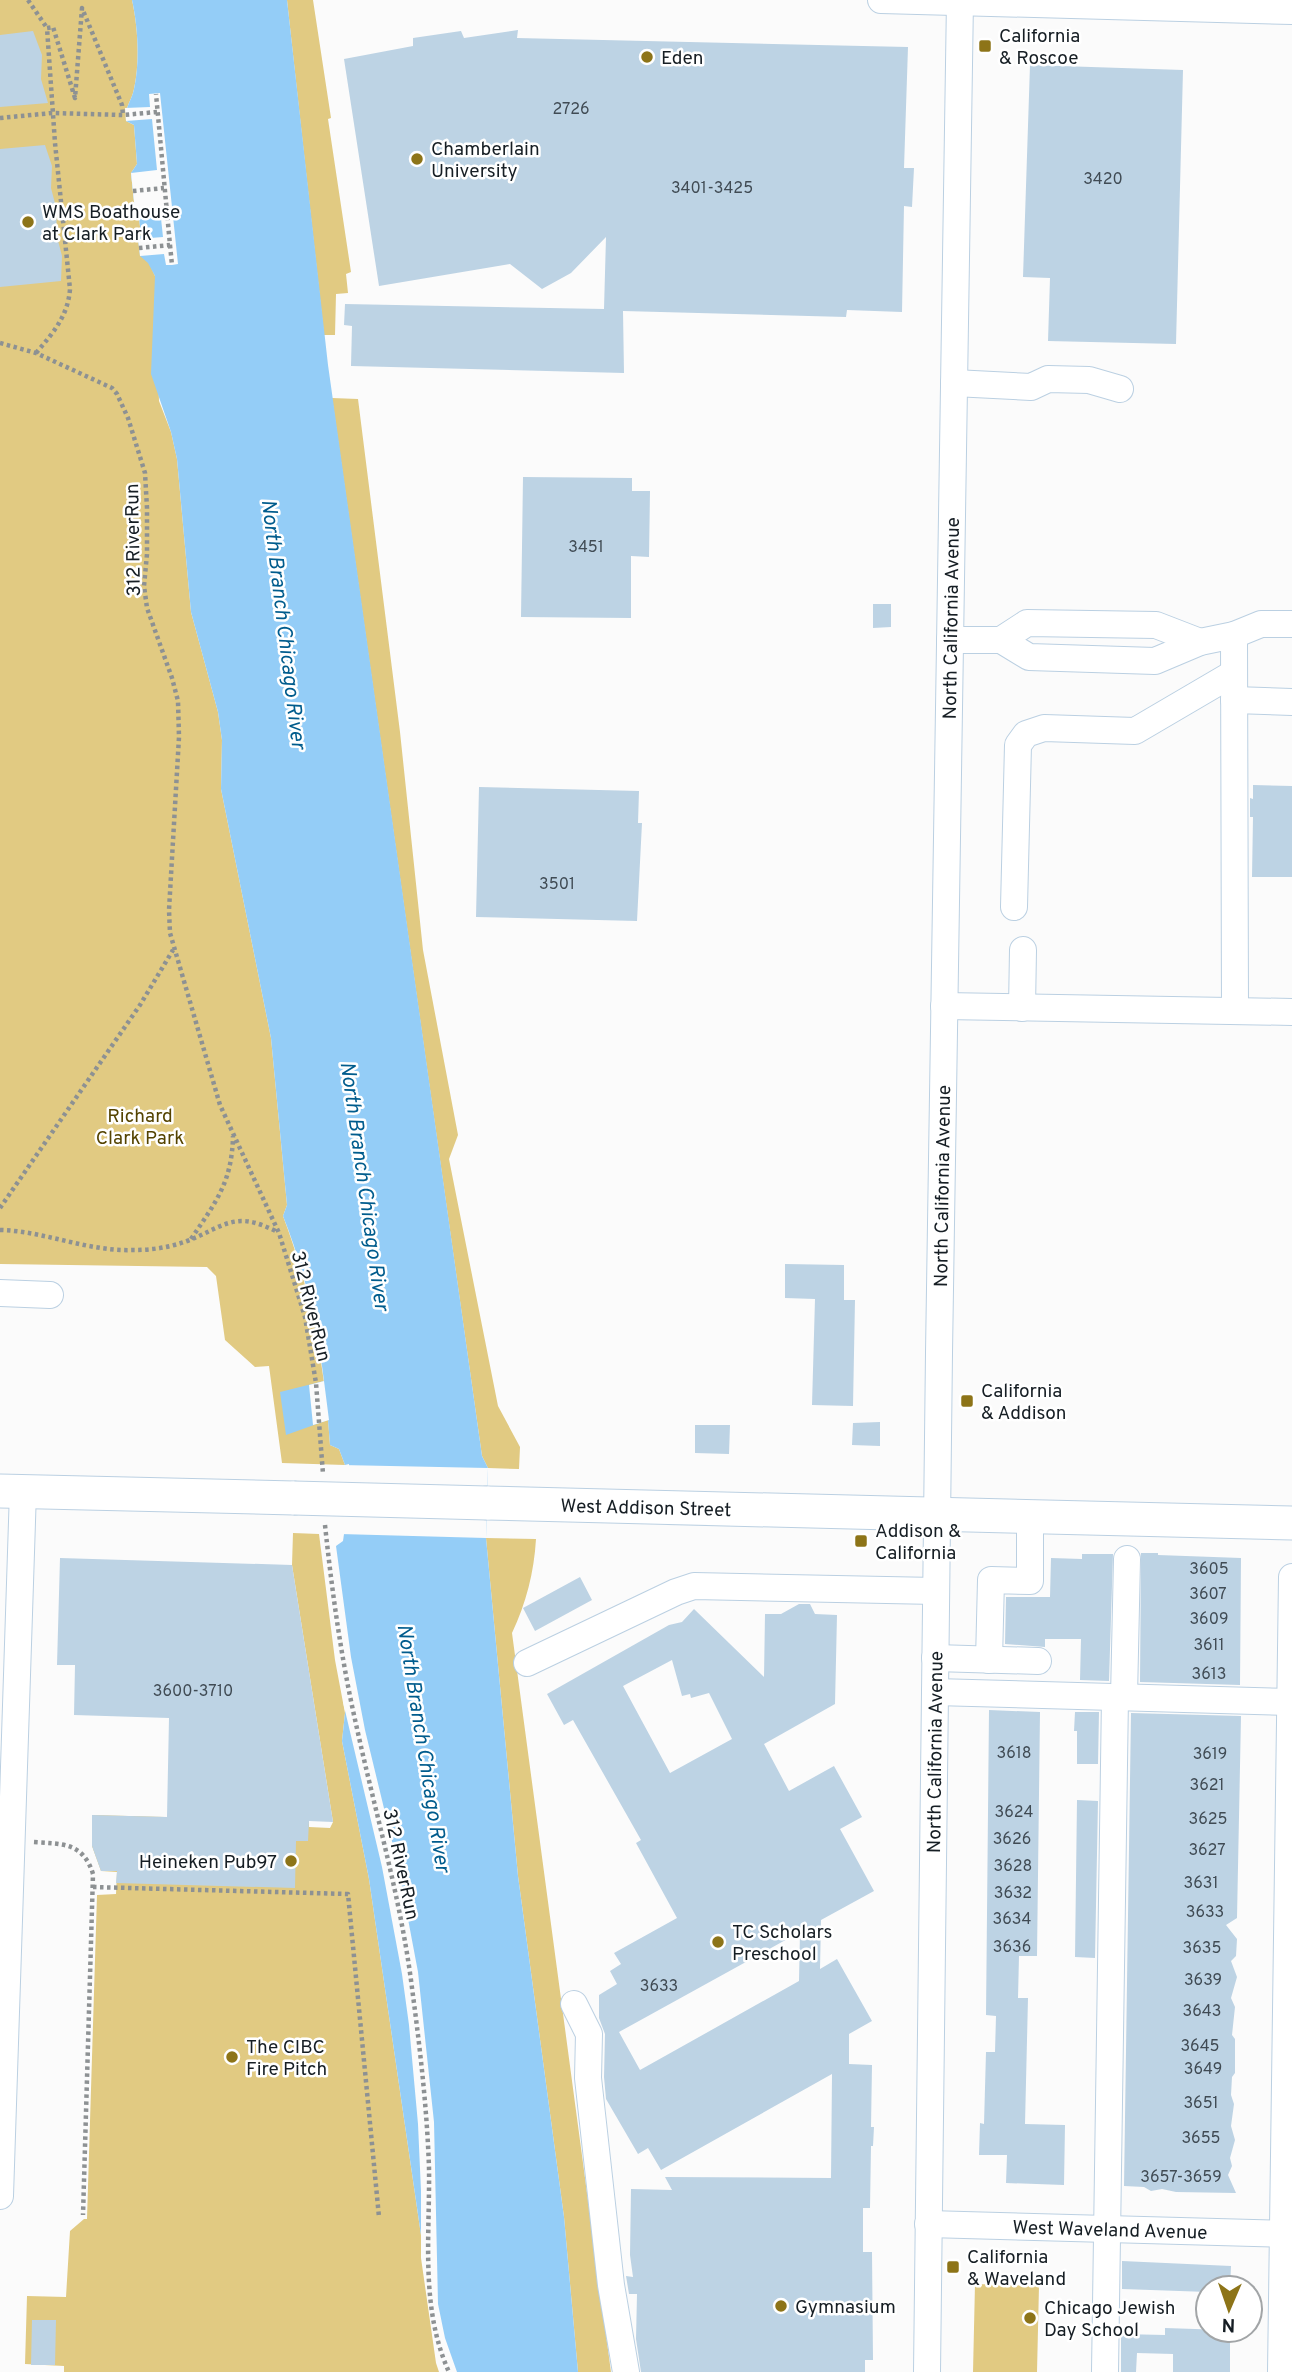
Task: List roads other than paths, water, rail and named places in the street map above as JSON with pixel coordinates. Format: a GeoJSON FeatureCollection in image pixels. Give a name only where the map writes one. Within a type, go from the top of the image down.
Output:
{"type":"FeatureCollection","features":[{"type":"Feature","properties":{"kind":"main road","name":"West Addison Street"},"geometry":{"type":"LineString","coordinates":[[11,1491],[1292,1523]]}},
{"type":"Feature","properties":{"kind":"street"},"geometry":{"type":"LineString","coordinates":[[881,0],[1135,4],[1292,11]]}},
{"type":"Feature","properties":{"kind":"street","name":"North California Avenue"},"geometry":{"type":"LineString","coordinates":[[927,2372],[960,1]]}},
{"type":"Feature","properties":{"kind":"street"},"geometry":{"type":"LineString","coordinates":[[954,383],[1031,387]]}},
{"type":"Feature","properties":{"kind":"street"},"geometry":{"type":"LineString","coordinates":[[1001,640],[1027,623],[1156,625],[1200,642]]}},
{"type":"Feature","properties":{"kind":"street"},"geometry":{"type":"LineString","coordinates":[[950,640],[1001,640],[1029,657],[1155,661],[1200,642],[1234,635],[1261,624],[1292,624]]}},
{"type":"Feature","properties":{"kind":"street"},"geometry":{"type":"LineString","coordinates":[[1234,635],[1235,1011]]}},
{"type":"Feature","properties":{"kind":"street"},"geometry":{"type":"LineString","coordinates":[[1014,907],[1017,745],[1026,734],[1044,728],[1135,731],[1234,673]]}},
{"type":"Feature","properties":{"kind":"street"},"geometry":{"type":"LineString","coordinates":[[1234,700],[1292,702]]}},
{"type":"Feature","properties":{"kind":"street"},"geometry":{"type":"LineString","coordinates":[[1022,1008],[1023,950]]}},
{"type":"Feature","properties":{"kind":"street"},"geometry":{"type":"LineString","coordinates":[[944,1006],[1292,1012]]}},
{"type":"Feature","properties":{"kind":"street"},"geometry":{"type":"LineString","coordinates":[[0,1293],[50,1295]]}},
{"type":"Feature","properties":{"kind":"street"},"geometry":{"type":"LineString","coordinates":[[0,2196],[11,1491]]}},
{"type":"Feature","properties":{"kind":"street"},"geometry":{"type":"LineString","coordinates":[[989,1660],[991,1580],[1030,1581],[1030,1516]]}},
{"type":"Feature","properties":{"kind":"street"},"geometry":{"type":"LineString","coordinates":[[1105,2372],[1119,1697],[1127,1559]]}},
{"type":"Feature","properties":{"kind":"street"},"geometry":{"type":"LineString","coordinates":[[1281,2372],[1287,2234],[1292,1577]]}},
{"type":"Feature","properties":{"kind":"street"},"geometry":{"type":"LineString","coordinates":[[527,1663],[694,1586],[936,1591]]}},
{"type":"Feature","properties":{"kind":"street"},"geometry":{"type":"LineString","coordinates":[[935,1658],[1038,1661]]}},
{"type":"Feature","properties":{"kind":"street"},"geometry":{"type":"LineString","coordinates":[[935,1692],[1291,1702]]}},
{"type":"Feature","properties":{"kind":"street"},"geometry":{"type":"LineString","coordinates":[[574,2004],[589,2034],[588,2078],[611,2285],[626,2372]]}},
{"type":"Feature","properties":{"kind":"street","name":"West Waveland Avenue"},"geometry":{"type":"LineString","coordinates":[[928,2224],[1287,2234]]}},
{"type":"Feature","properties":{"kind":"water","name":"North Branch Chicago River"},"geometry":{"type":"Polygon","coordinates":[[[132,0],[287,0],[328,365],[482,1456],[488,1468],[486,1538],[518,1876],[564,2217],[578,2372],[441,2372],[369,1879],[342,1741],[351,1657],[336,1546],[343,1541],[344,1534],[348,1534],[349,1464],[345,1465],[339,1449],[330,1445],[328,1420],[286,1435],[280,1392],[324,1381],[309,1297],[283,1216],[287,1205],[271,1038],[221,789],[222,740],[218,712],[191,612],[177,459],[171,432],[151,374],[155,276],[148,263],[140,256],[138,239],[141,235],[139,218],[135,211],[131,173],[137,164],[134,125],[126,121],[138,56],[132,0]]]}},
{"type":"Feature","properties":{"kind":"place","name":"California & Roscoe"},"geometry":{"type":"Point","coordinates":[985,46]}},
{"type":"Feature","properties":{"kind":"place","name":"Eden"},"geometry":{"type":"Point","coordinates":[647,57]}},
{"type":"Feature","properties":{"kind":"place","name":"Chamberlain University"},"geometry":{"type":"Point","coordinates":[417,159]}},
{"type":"Feature","properties":{"kind":"place","name":"WMS Boathouse at Clark Park"},"geometry":{"type":"Point","coordinates":[28,222]}},
{"type":"Feature","properties":{"kind":"place","name":"California & Addison"},"geometry":{"type":"Point","coordinates":[967,1401]}},
{"type":"Feature","properties":{"kind":"place","name":"Addison & California"},"geometry":{"type":"Point","coordinates":[861,1541]}},
{"type":"Feature","properties":{"kind":"place","name":"Heineken Pub97"},"geometry":{"type":"Point","coordinates":[291,1861]}},
{"type":"Feature","properties":{"kind":"place","name":"TC Scholars Preschool"},"geometry":{"type":"Point","coordinates":[718,1942]}},
{"type":"Feature","properties":{"kind":"place","name":"The CIBC Fire Pitch"},"geometry":{"type":"Point","coordinates":[232,2057]}},
{"type":"Feature","properties":{"kind":"place","name":"California & Waveland"},"geometry":{"type":"Point","coordinates":[953,2267]}},
{"type":"Feature","properties":{"kind":"place","name":"Gymnasium"},"geometry":{"type":"Point","coordinates":[781,2306]}},
{"type":"Feature","properties":{"kind":"place","name":"Chicago Jewish Day School"},"geometry":{"type":"Point","coordinates":[1030,2318]}},
{"type":"Feature","properties":{"kind":"park label","name":"Richard Clark Park"},"geometry":{"type":"Point","coordinates":[140,1126]}}]}
